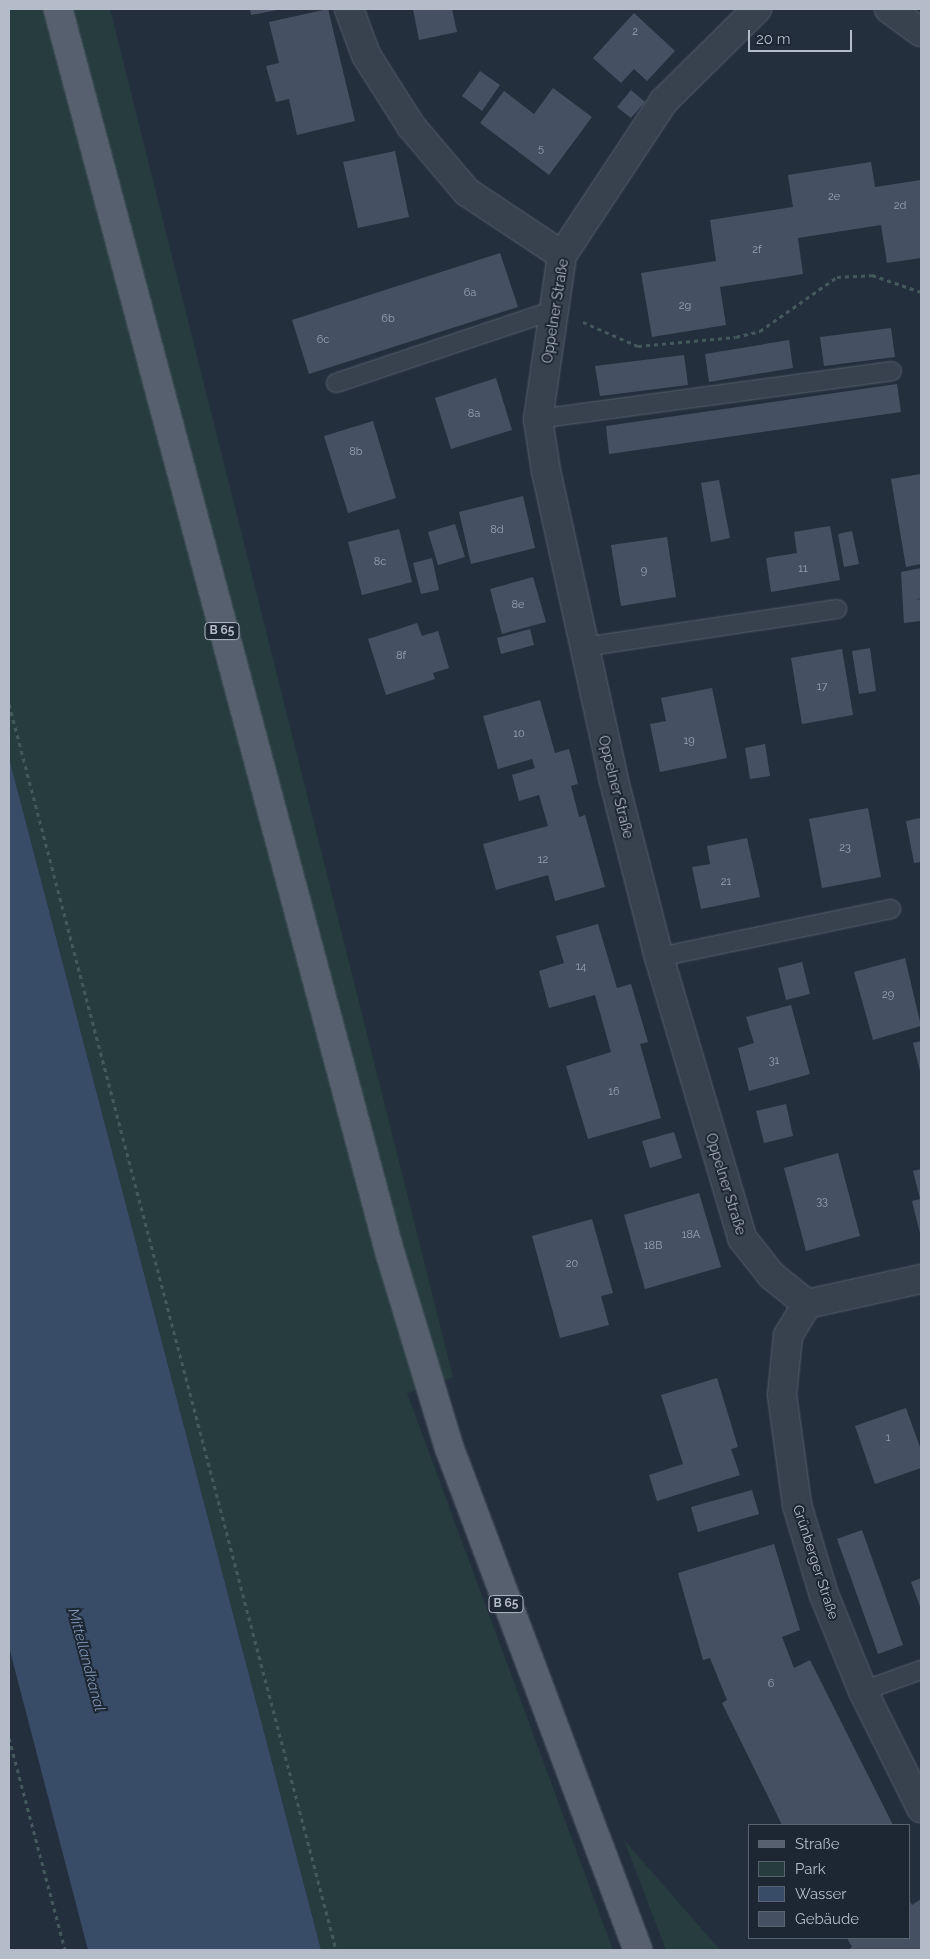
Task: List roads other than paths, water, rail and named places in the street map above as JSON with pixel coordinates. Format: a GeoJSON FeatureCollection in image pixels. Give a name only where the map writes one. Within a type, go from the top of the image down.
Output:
{"type":"FeatureCollection","features":[{"type":"Feature","properties":{"kind":"main road","name":"B 65"},"geometry":{"type":"LineString","coordinates":[[58,9],[390,1253],[449,1448],[638,1950]]}},
{"type":"Feature","properties":{"kind":"street"},"geometry":{"type":"LineString","coordinates":[[349,9],[366,55],[411,126],[468,192],[562,255]]}},
{"type":"Feature","properties":{"kind":"street","name":"Oppelner Straße"},"geometry":{"type":"LineString","coordinates":[[757,9],[664,101],[562,255],[538,419],[583,647],[659,957],[742,1238],[772,1275],[807,1304]]}},
{"type":"Feature","properties":{"kind":"street"},"geometry":{"type":"LineString","coordinates":[[889,9],[921,32]]}},
{"type":"Feature","properties":{"kind":"street"},"geometry":{"type":"LineString","coordinates":[[807,1304],[921,1279]]}},
{"type":"Feature","properties":{"kind":"street","name":"Grünberger Straße"},"geometry":{"type":"LineString","coordinates":[[807,1304],[788,1336],[782,1395],[786,1440],[797,1505],[821,1586],[863,1691],[921,1808]]}},
{"type":"Feature","properties":{"kind":"lane"},"geometry":{"type":"LineString","coordinates":[[336,383],[554,310]]}},
{"type":"Feature","properties":{"kind":"lane"},"geometry":{"type":"LineString","coordinates":[[538,419],[892,371]]}},
{"type":"Feature","properties":{"kind":"lane"},"geometry":{"type":"LineString","coordinates":[[583,647],[837,610]]}},
{"type":"Feature","properties":{"kind":"lane"},"geometry":{"type":"LineString","coordinates":[[659,957],[891,909]]}},
{"type":"Feature","properties":{"kind":"lane"},"geometry":{"type":"LineString","coordinates":[[863,1691],[921,1670]]}},
{"type":"Feature","properties":{"kind":"water","name":"Mittellandkanal"},"geometry":{"type":"Polygon","coordinates":[[[9,758],[321,1950],[88,1950],[9,1647],[9,758]]]}}]}
